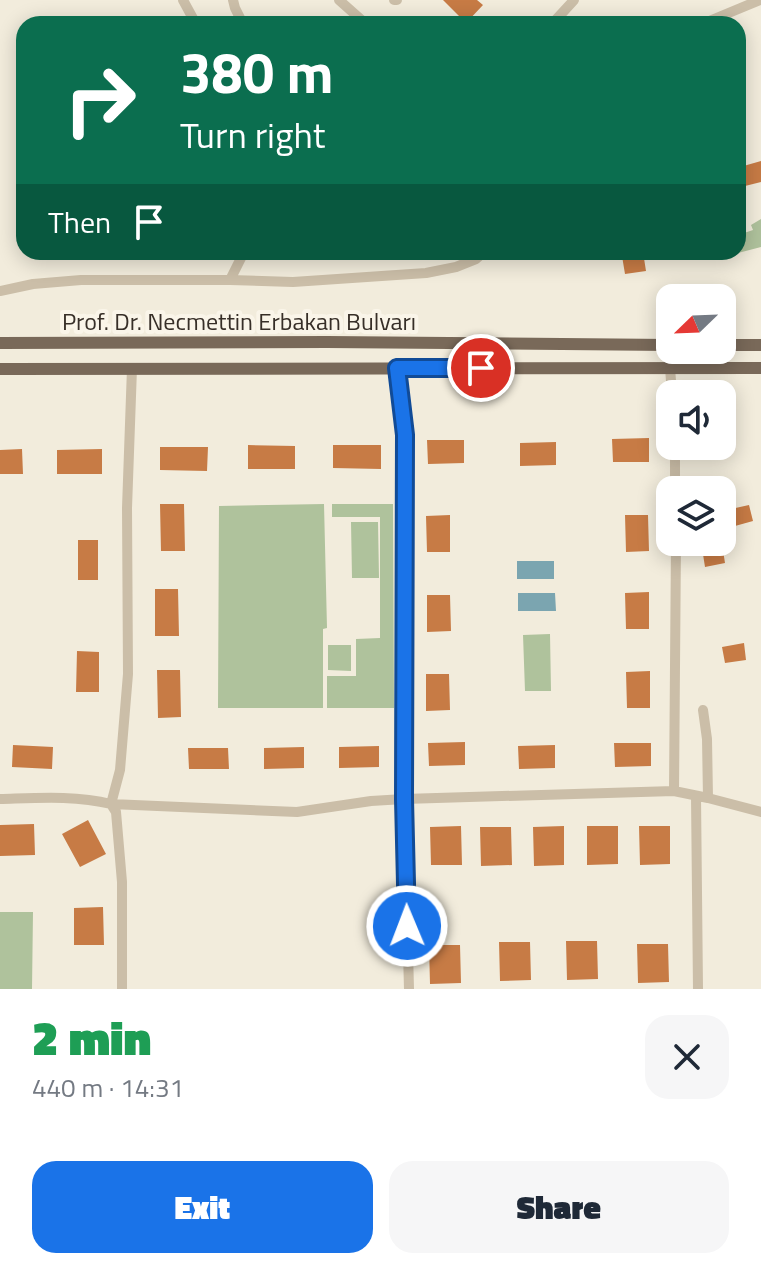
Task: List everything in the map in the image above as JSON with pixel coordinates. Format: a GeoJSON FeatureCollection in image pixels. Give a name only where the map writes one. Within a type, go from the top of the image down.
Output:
{"type":"FeatureCollection","features":[{"type":"Feature","properties":{"kind":"main road","name":"Prof. Dr. Necmettin Erbakan Bulvarı"},"geometry":{"type":"LineString","coordinates":[[0,343],[656,345]]}},
{"type":"Feature","properties":{"kind":"main road"},"geometry":{"type":"LineString","coordinates":[[736,345],[761,345]]}},
{"type":"Feature","properties":{"kind":"main road","name":"Prof. Dr. Necmettin Erbakan Bulvarı"},"geometry":{"type":"LineString","coordinates":[[0,369],[761,368]]}},
{"type":"Feature","properties":{"kind":"street"},"geometry":{"type":"LineString","coordinates":[[339,0],[357,16]]}},
{"type":"Feature","properties":{"kind":"street"},"geometry":{"type":"LineString","coordinates":[[559,16],[574,0]]}},
{"type":"Feature","properties":{"kind":"street"},"geometry":{"type":"LineString","coordinates":[[721,16],[760,0]]}},
{"type":"Feature","properties":{"kind":"street"},"geometry":{"type":"LineString","coordinates":[[230,280],[240,260]]}},
{"type":"Feature","properties":{"kind":"street"},"geometry":{"type":"LineString","coordinates":[[0,291],[33,284],[81,280],[293,282],[426,273],[474,260]]}},
{"type":"Feature","properties":{"kind":"street"},"geometry":{"type":"LineString","coordinates":[[122,989],[122,882],[118,824],[111,804],[120,770],[128,674],[127,508],[132,368]]}},
{"type":"Feature","properties":{"kind":"street"},"geometry":{"type":"LineString","coordinates":[[397,368],[405,435],[404,799],[409,989]]}},
{"type":"Feature","properties":{"kind":"street"},"geometry":{"type":"LineString","coordinates":[[670,368],[671,380]]}},
{"type":"Feature","properties":{"kind":"street"},"geometry":{"type":"LineString","coordinates":[[674,791],[676,556]]}},
{"type":"Feature","properties":{"kind":"street"},"geometry":{"type":"LineString","coordinates":[[703,710],[708,798]]}},
{"type":"Feature","properties":{"kind":"street"},"geometry":{"type":"LineString","coordinates":[[0,799],[61,798],[111,804],[297,812],[404,799],[674,791],[761,812]]}},
{"type":"Feature","properties":{"kind":"street"},"geometry":{"type":"LineString","coordinates":[[696,796],[698,989]]}},
{"type":"Feature","properties":{"kind":"green space"},"geometry":{"type":"Polygon","coordinates":[[[761,219],[761,247],[746,251],[746,232],[753,230],[751,225],[761,219]]]}},
{"type":"Feature","properties":{"kind":"green space"},"geometry":{"type":"Polygon","coordinates":[[[324,504],[327,628],[323,629],[323,708],[218,708],[219,506],[324,504]]]}},
{"type":"Feature","properties":{"kind":"green space"},"geometry":{"type":"Polygon","coordinates":[[[332,504],[393,504],[394,708],[327,708],[327,676],[356,676],[356,639],[380,638],[380,517],[332,517],[332,504]]]}},
{"type":"Feature","properties":{"kind":"green space"},"geometry":{"type":"Polygon","coordinates":[[[351,522],[378,522],[379,578],[352,578],[351,522]]]}},
{"type":"Feature","properties":{"kind":"green space"},"geometry":{"type":"Polygon","coordinates":[[[550,634],[551,691],[525,691],[523,635],[550,634]]]}},
{"type":"Feature","properties":{"kind":"green space"},"geometry":{"type":"Polygon","coordinates":[[[328,645],[351,645],[351,671],[328,670],[328,645]]]}},
{"type":"Feature","properties":{"kind":"green space"},"geometry":{"type":"Polygon","coordinates":[[[0,912],[33,912],[32,989],[0,989],[0,912]]]}},
{"type":"Feature","properties":{"kind":"water"},"geometry":{"type":"Polygon","coordinates":[[[517,561],[554,561],[554,579],[517,579],[517,561]]]}},
{"type":"Feature","properties":{"kind":"water"},"geometry":{"type":"Polygon","coordinates":[[[518,593],[555,593],[556,611],[518,611],[518,593]]]}},
{"type":"Feature","properties":{"kind":"building"},"geometry":{"type":"Polygon","coordinates":[[[443,0],[477,0],[483,5],[473,16],[459,16],[443,0]]]}},
{"type":"Feature","properties":{"kind":"building"},"geometry":{"type":"Polygon","coordinates":[[[761,161],[761,182],[746,186],[746,165],[761,161]]]}},
{"type":"Feature","properties":{"kind":"building"},"geometry":{"type":"Polygon","coordinates":[[[623,260],[644,260],[646,271],[625,274],[623,260]]]}},
{"type":"Feature","properties":{"kind":"building"},"geometry":{"type":"Polygon","coordinates":[[[649,438],[649,462],[613,462],[612,439],[649,438]]]}},
{"type":"Feature","properties":{"kind":"building"},"geometry":{"type":"Polygon","coordinates":[[[427,440],[464,440],[464,463],[428,464],[427,440]]]}},
{"type":"Feature","properties":{"kind":"building"},"geometry":{"type":"Polygon","coordinates":[[[556,442],[556,465],[520,466],[520,443],[556,442]]]}},
{"type":"Feature","properties":{"kind":"building"},"geometry":{"type":"Polygon","coordinates":[[[248,445],[295,446],[295,469],[248,469],[248,445]]]}},
{"type":"Feature","properties":{"kind":"building"},"geometry":{"type":"Polygon","coordinates":[[[333,445],[381,445],[381,469],[333,468],[333,445]]]}},
{"type":"Feature","properties":{"kind":"building"},"geometry":{"type":"Polygon","coordinates":[[[160,447],[208,447],[207,471],[160,470],[160,447]]]}},
{"type":"Feature","properties":{"kind":"building"},"geometry":{"type":"Polygon","coordinates":[[[22,449],[23,474],[0,474],[0,450],[22,449]]]}},
{"type":"Feature","properties":{"kind":"building"},"geometry":{"type":"Polygon","coordinates":[[[102,449],[102,474],[57,474],[57,450],[102,449]]]}},
{"type":"Feature","properties":{"kind":"building"},"geometry":{"type":"Polygon","coordinates":[[[160,504],[184,504],[185,551],[161,551],[160,504]]]}},
{"type":"Feature","properties":{"kind":"building"},"geometry":{"type":"Polygon","coordinates":[[[749,505],[753,521],[736,526],[736,508],[749,505]]]}},
{"type":"Feature","properties":{"kind":"building"},"geometry":{"type":"Polygon","coordinates":[[[450,515],[450,552],[427,552],[426,516],[450,515]]]}},
{"type":"Feature","properties":{"kind":"building"},"geometry":{"type":"Polygon","coordinates":[[[625,515],[648,515],[649,551],[626,552],[625,515]]]}},
{"type":"Feature","properties":{"kind":"building"},"geometry":{"type":"Polygon","coordinates":[[[78,540],[98,540],[98,580],[78,580],[78,540]]]}},
{"type":"Feature","properties":{"kind":"building"},"geometry":{"type":"Polygon","coordinates":[[[703,556],[724,556],[725,563],[705,567],[703,556]]]}},
{"type":"Feature","properties":{"kind":"building"},"geometry":{"type":"Polygon","coordinates":[[[155,589],[178,589],[179,636],[155,636],[155,589]]]}},
{"type":"Feature","properties":{"kind":"building"},"geometry":{"type":"Polygon","coordinates":[[[649,592],[649,629],[626,629],[625,593],[649,592]]]}},
{"type":"Feature","properties":{"kind":"building"},"geometry":{"type":"Polygon","coordinates":[[[427,595],[450,595],[451,631],[427,632],[427,595]]]}},
{"type":"Feature","properties":{"kind":"building"},"geometry":{"type":"Polygon","coordinates":[[[744,643],[746,660],[725,663],[722,647],[744,643]]]}},
{"type":"Feature","properties":{"kind":"building"},"geometry":{"type":"Polygon","coordinates":[[[77,651],[99,652],[99,692],[76,692],[77,651]]]}},
{"type":"Feature","properties":{"kind":"building"},"geometry":{"type":"Polygon","coordinates":[[[157,670],[180,670],[181,717],[158,718],[157,670]]]}},
{"type":"Feature","properties":{"kind":"building"},"geometry":{"type":"Polygon","coordinates":[[[650,671],[650,708],[627,708],[626,672],[650,671]]]}},
{"type":"Feature","properties":{"kind":"building"},"geometry":{"type":"Polygon","coordinates":[[[426,674],[449,674],[450,710],[426,711],[426,674]]]}},
{"type":"Feature","properties":{"kind":"building"},"geometry":{"type":"Polygon","coordinates":[[[465,742],[465,765],[429,766],[428,743],[465,742]]]}},
{"type":"Feature","properties":{"kind":"building"},"geometry":{"type":"Polygon","coordinates":[[[614,743],[651,743],[651,766],[615,767],[614,743]]]}},
{"type":"Feature","properties":{"kind":"building"},"geometry":{"type":"Polygon","coordinates":[[[13,745],[53,747],[52,769],[12,767],[13,745]]]}},
{"type":"Feature","properties":{"kind":"building"},"geometry":{"type":"Polygon","coordinates":[[[555,745],[555,768],[519,769],[518,746],[555,745]]]}},
{"type":"Feature","properties":{"kind":"building"},"geometry":{"type":"Polygon","coordinates":[[[379,746],[379,767],[339,768],[339,747],[379,746]]]}},
{"type":"Feature","properties":{"kind":"building"},"geometry":{"type":"Polygon","coordinates":[[[304,747],[304,768],[264,769],[264,748],[304,747]]]}},
{"type":"Feature","properties":{"kind":"building"},"geometry":{"type":"Polygon","coordinates":[[[188,748],[228,748],[229,769],[189,769],[188,748]]]}},
{"type":"Feature","properties":{"kind":"building"},"geometry":{"type":"Polygon","coordinates":[[[88,820],[106,854],[80,867],[62,834],[88,820]]]}},
{"type":"Feature","properties":{"kind":"building"},"geometry":{"type":"Polygon","coordinates":[[[34,824],[35,855],[0,856],[0,825],[34,824]]]}},
{"type":"Feature","properties":{"kind":"building"},"geometry":{"type":"Polygon","coordinates":[[[461,826],[462,865],[431,865],[430,827],[461,826]]]}},
{"type":"Feature","properties":{"kind":"building"},"geometry":{"type":"Polygon","coordinates":[[[564,826],[564,865],[534,866],[533,827],[564,826]]]}},
{"type":"Feature","properties":{"kind":"building"},"geometry":{"type":"Polygon","coordinates":[[[587,826],[618,826],[618,864],[587,865],[587,826]]]}},
{"type":"Feature","properties":{"kind":"building"},"geometry":{"type":"Polygon","coordinates":[[[639,826],[670,826],[670,864],[640,865],[639,826]]]}},
{"type":"Feature","properties":{"kind":"building"},"geometry":{"type":"Polygon","coordinates":[[[480,827],[511,827],[512,865],[481,866],[480,827]]]}},
{"type":"Feature","properties":{"kind":"building"},"geometry":{"type":"Polygon","coordinates":[[[103,907],[104,945],[74,945],[74,908],[103,907]]]}},
{"type":"Feature","properties":{"kind":"building"},"geometry":{"type":"Polygon","coordinates":[[[566,941],[597,941],[598,979],[567,980],[566,941]]]}},
{"type":"Feature","properties":{"kind":"building"},"geometry":{"type":"Polygon","coordinates":[[[499,942],[530,942],[531,980],[500,981],[499,942]]]}},
{"type":"Feature","properties":{"kind":"building"},"geometry":{"type":"Polygon","coordinates":[[[637,944],[668,944],[669,982],[638,983],[637,944]]]}},
{"type":"Feature","properties":{"kind":"building"},"geometry":{"type":"Polygon","coordinates":[[[429,945],[460,945],[461,983],[430,984],[429,945]]]}},
{"type":"Feature","properties":{"kind":"route"},"geometry":{"type":"LineString","coordinates":[[407,926],[404,799],[405,435],[397,368],[481,368]]}}]}
